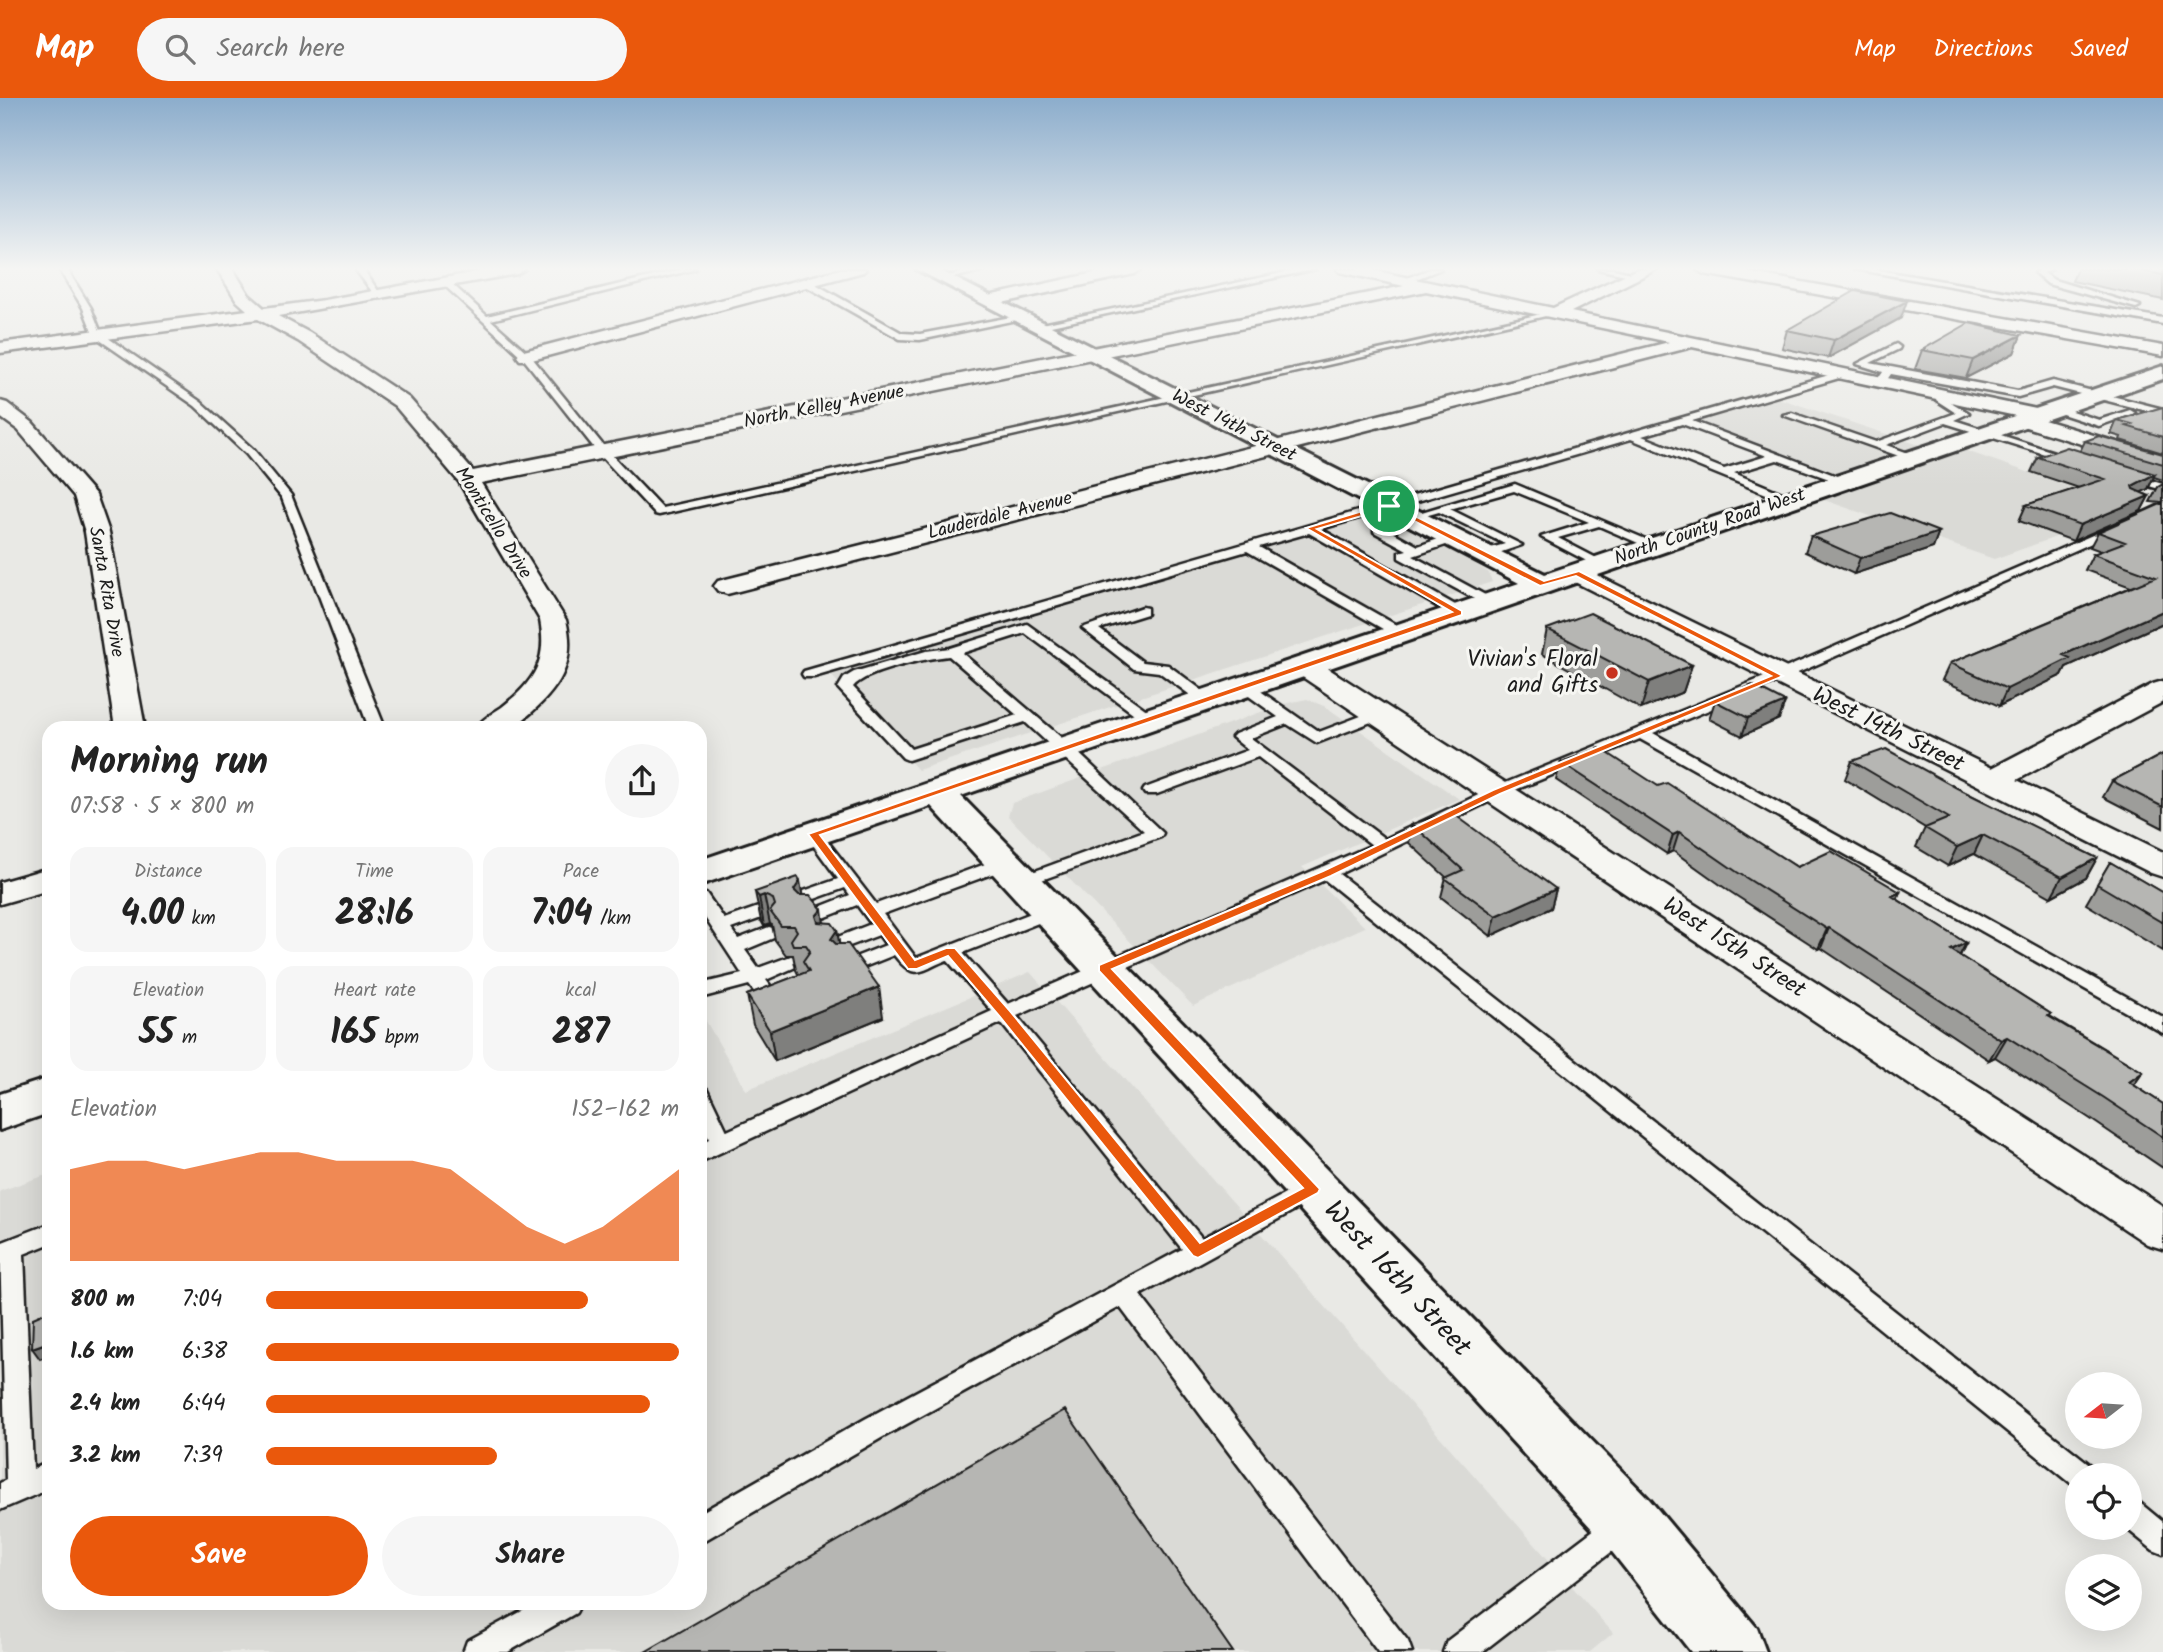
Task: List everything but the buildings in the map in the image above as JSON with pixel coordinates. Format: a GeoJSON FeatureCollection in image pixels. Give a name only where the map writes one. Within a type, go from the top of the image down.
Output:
{"type":"FeatureCollection","features":[{"type":"Feature","properties":{"kind":"main road","name":"West 14th Street"},"geometry":{"type":"LineString","coordinates":[[1068,342],[1543,584]]}},
{"type":"Feature","properties":{"kind":"main road","name":"North County Road West"},"geometry":{"type":"LineString","coordinates":[[707,871],[1844,481],[1910,446],[1946,434],[1987,433],[2163,372]]}},
{"type":"Feature","properties":{"kind":"main road","name":"West 16th Street"},"geometry":{"type":"LineString","coordinates":[[937,792],[1627,1521],[1733,1652]]}},
{"type":"Feature","properties":{"kind":"main road"},"geometry":{"type":"LineString","coordinates":[[0,1112],[42,1097]]}},
{"type":"Feature","properties":{"kind":"street"},"geometry":{"type":"LineString","coordinates":[[0,348],[45,342]]}},
{"type":"Feature","properties":{"kind":"street","name":"Monticello Drive"},"geometry":{"type":"LineString","coordinates":[[311,342],[402,402],[468,479],[553,621],[559,636],[558,654],[550,674],[527,701],[500,721]]}},
{"type":"Feature","properties":{"kind":"street"},"geometry":{"type":"LineString","coordinates":[[526,356],[582,342]]}},
{"type":"Feature","properties":{"kind":"street","name":"North Kelley Avenue"},"geometry":{"type":"LineString","coordinates":[[468,479],[1153,342]]}},
{"type":"Feature","properties":{"kind":"street"},"geometry":{"type":"LineString","coordinates":[[1691,342],[1843,374],[1885,376],[1942,394],[2060,407],[2163,463]]}},
{"type":"Feature","properties":{"kind":"street","name":"Lauderdale Avenue"},"geometry":{"type":"LineString","coordinates":[[727,586],[1691,342]]}},
{"type":"Feature","properties":{"kind":"street"},"geometry":{"type":"LineString","coordinates":[[2110,342],[2163,351]]}},
{"type":"Feature","properties":{"kind":"street","name":"Santa Rita Drive"},"geometry":{"type":"LineString","coordinates":[[0,407],[25,426],[85,495],[97,532],[129,721]]}},
{"type":"Feature","properties":{"kind":"street","name":"West 14th Street"},"geometry":{"type":"LineString","coordinates":[[1589,568],[1779,676],[2163,866]]}},
{"type":"Feature","properties":{"kind":"street","name":"West 15th Street"},"geometry":{"type":"LineString","coordinates":[[1305,666],[2163,1230]]}},
{"type":"Feature","properties":{"kind":"street"},"geometry":{"type":"LineString","coordinates":[[1992,781],[2163,690]]}},
{"type":"Feature","properties":{"kind":"street"},"geometry":{"type":"LineString","coordinates":[[0,893],[42,881]]}},
{"type":"Feature","properties":{"kind":"lane"},"geometry":{"type":"LineString","coordinates":[[108,342],[198,404],[250,452],[287,497],[374,721]]}},
{"type":"Feature","properties":{"kind":"lane"},"geometry":{"type":"LineString","coordinates":[[510,342],[526,356],[603,452],[659,512],[1427,342]]}},
{"type":"Feature","properties":{"kind":"lane"},"geometry":{"type":"LineString","coordinates":[[1896,348],[1861,364],[1885,376],[2018,394],[2053,384],[2060,407]]}},
{"type":"Feature","properties":{"kind":"lane"},"geometry":{"type":"LineString","coordinates":[[809,674],[1843,374]]}},
{"type":"Feature","properties":{"kind":"lane"},"geometry":{"type":"LineString","coordinates":[[1942,394],[1941,400],[1964,413],[1946,434]]}},
{"type":"Feature","properties":{"kind":"lane"},"geometry":{"type":"LineString","coordinates":[[2060,407],[2163,411]]}},
{"type":"Feature","properties":{"kind":"lane"},"geometry":{"type":"LineString","coordinates":[[2060,407],[2099,423],[2130,413]]}},
{"type":"Feature","properties":{"kind":"lane"},"geometry":{"type":"LineString","coordinates":[[2060,407],[2130,413],[2163,423]]}},
{"type":"Feature","properties":{"kind":"lane"},"geometry":{"type":"LineString","coordinates":[[1788,415],[1875,445],[1910,446]]}},
{"type":"Feature","properties":{"kind":"lane"},"geometry":{"type":"LineString","coordinates":[[1682,421],[1844,481]]}},
{"type":"Feature","properties":{"kind":"lane"},"geometry":{"type":"LineString","coordinates":[[1987,433],[2085,464]]}},
{"type":"Feature","properties":{"kind":"lane"},"geometry":{"type":"LineString","coordinates":[[1631,435],[1790,500]]}},
{"type":"Feature","properties":{"kind":"lane"},"geometry":{"type":"LineString","coordinates":[[1875,445],[1910,446]]}},
{"type":"Feature","properties":{"kind":"lane"},"geometry":{"type":"LineString","coordinates":[[1724,473],[1778,456]]}},
{"type":"Feature","properties":{"kind":"lane"},"geometry":{"type":"LineString","coordinates":[[2125,476],[2163,489]]}},
{"type":"Feature","properties":{"kind":"lane"},"geometry":{"type":"LineString","coordinates":[[1411,517],[1515,486],[1656,546]]}},
{"type":"Feature","properties":{"kind":"lane"},"geometry":{"type":"LineString","coordinates":[[2143,498],[2163,489]]}},
{"type":"Feature","properties":{"kind":"lane"},"geometry":{"type":"LineString","coordinates":[[1444,507],[1499,537],[1532,541],[1589,568]]}},
{"type":"Feature","properties":{"kind":"lane"},"geometry":{"type":"LineString","coordinates":[[1484,554],[1600,522]]}},
{"type":"Feature","properties":{"kind":"lane"},"geometry":{"type":"LineString","coordinates":[[707,1150],[1104,968],[1327,873],[1497,792],[1779,676],[2125,526]]}},
{"type":"Feature","properties":{"kind":"lane"},"geometry":{"type":"LineString","coordinates":[[1310,528],[1459,613]]}},
{"type":"Feature","properties":{"kind":"lane"},"geometry":{"type":"LineString","coordinates":[[1378,529],[1417,550]]}},
{"type":"Feature","properties":{"kind":"lane"},"geometry":{"type":"LineString","coordinates":[[1454,538],[1403,555],[1491,602]]}},
{"type":"Feature","properties":{"kind":"lane"},"geometry":{"type":"LineString","coordinates":[[1248,546],[1400,633]]}},
{"type":"Feature","properties":{"kind":"lane"},"geometry":{"type":"LineString","coordinates":[[1142,611],[1089,628],[1139,666],[1163,668],[1206,700]]}},
{"type":"Feature","properties":{"kind":"lane"},"geometry":{"type":"LineString","coordinates":[[1027,716],[908,755],[845,688],[849,681],[859,675],[930,654],[952,652],[1027,628],[1150,719]]}},
{"type":"Feature","properties":{"kind":"lane"},"geometry":{"type":"LineString","coordinates":[[810,917],[872,912],[1026,886],[1155,834],[1065,748],[952,652]]}},
{"type":"Feature","properties":{"kind":"lane"},"geometry":{"type":"LineString","coordinates":[[1244,686],[1317,738],[1379,714]]}},
{"type":"Feature","properties":{"kind":"lane"},"geometry":{"type":"LineString","coordinates":[[1288,718],[1240,737],[1384,846]]}},
{"type":"Feature","properties":{"kind":"lane"},"geometry":{"type":"LineString","coordinates":[[1641,733],[2163,1026]]}},
{"type":"Feature","properties":{"kind":"lane"},"geometry":{"type":"LineString","coordinates":[[1151,792],[1260,751]]}},
{"type":"Feature","properties":{"kind":"lane"},"geometry":{"type":"LineString","coordinates":[[813,834],[913,966],[950,951],[1026,886]]}},
{"type":"Feature","properties":{"kind":"lane"},"geometry":{"type":"LineString","coordinates":[[1327,873],[2067,1463]]}},
{"type":"Feature","properties":{"kind":"lane"},"geometry":{"type":"LineString","coordinates":[[721,926],[849,881]]}},
{"type":"Feature","properties":{"kind":"lane"},"geometry":{"type":"LineString","coordinates":[[707,907],[768,997],[803,982]]}},
{"type":"Feature","properties":{"kind":"lane"},"geometry":{"type":"LineString","coordinates":[[832,946],[872,912]]}},
{"type":"Feature","properties":{"kind":"lane"},"geometry":{"type":"LineString","coordinates":[[734,947],[769,933]]}},
{"type":"Feature","properties":{"kind":"lane"},"geometry":{"type":"LineString","coordinates":[[847,967],[898,947]]}},
{"type":"Feature","properties":{"kind":"lane"},"geometry":{"type":"LineString","coordinates":[[950,951],[1005,1014],[1198,1251]]}},
{"type":"Feature","properties":{"kind":"lane"},"geometry":{"type":"LineString","coordinates":[[707,989],[754,977],[791,962]]}},
{"type":"Feature","properties":{"kind":"lane"},"geometry":{"type":"LineString","coordinates":[[707,1110],[722,1143]]}},
{"type":"Feature","properties":{"kind":"lane"},"geometry":{"type":"LineString","coordinates":[[707,1525],[874,1428],[1313,1189]]}},
{"type":"Feature","properties":{"kind":"lane"},"geometry":{"type":"LineString","coordinates":[[42,1237],[6,1251],[10,1492],[42,1478]]}},
{"type":"Feature","properties":{"kind":"lane"},"geometry":{"type":"LineString","coordinates":[[1123,1292],[1397,1652]]}},
{"type":"Feature","properties":{"kind":"lane"},"geometry":{"type":"LineString","coordinates":[[1458,1652],[1627,1521]]}},
{"type":"Feature","properties":{"kind":"lane"},"geometry":{"type":"LineString","coordinates":[[2142,1523],[2163,1540]]}},
{"type":"Feature","properties":{"kind":"lane"},"geometry":{"type":"LineString","coordinates":[[478,1652],[553,1610]]}},
{"type":"Feature","properties":{"kind":"shaded area"},"geometry":{"type":"Polygon","coordinates":[[[1772,396],[1934,450],[1949,445],[2135,509],[1994,559],[1807,494],[1847,480],[1686,421],[1772,396]]]}},
{"type":"Feature","properties":{"kind":"shaded area"},"geometry":{"type":"Polygon","coordinates":[[[1375,512],[1472,562],[1489,573],[1492,582],[918,770],[830,674],[1375,512]]]}},
{"type":"Feature","properties":{"kind":"shaded area"},"geometry":{"type":"Polygon","coordinates":[[[1307,699],[1326,707],[1459,799],[1302,867],[1365,927],[1193,1006],[1008,816],[1012,803],[1283,704],[1307,699]]]}},
{"type":"Feature","properties":{"kind":"shaded area"},"geometry":{"type":"Polygon","coordinates":[[[1030,972],[1613,1633],[1590,1652],[0,1652],[0,1191],[42,1176],[42,1610],[707,1610],[707,1023],[746,1090],[1030,972]]]}},
{"type":"Feature","properties":{"kind":"place","name":"Vivian's Floral and Gifts"},"geometry":{"type":"Point","coordinates":[1612,673]}},
{"type":"Feature","properties":{"kind":"route"},"geometry":{"type":"LineString","coordinates":[[1389,506],[1543,584],[1576,573],[1779,676],[1497,792],[1327,873],[1104,968],[1313,1189],[1198,1251],[1005,1014],[950,951],[913,966],[813,834],[1459,613],[1310,528],[1389,506]]}}]}
